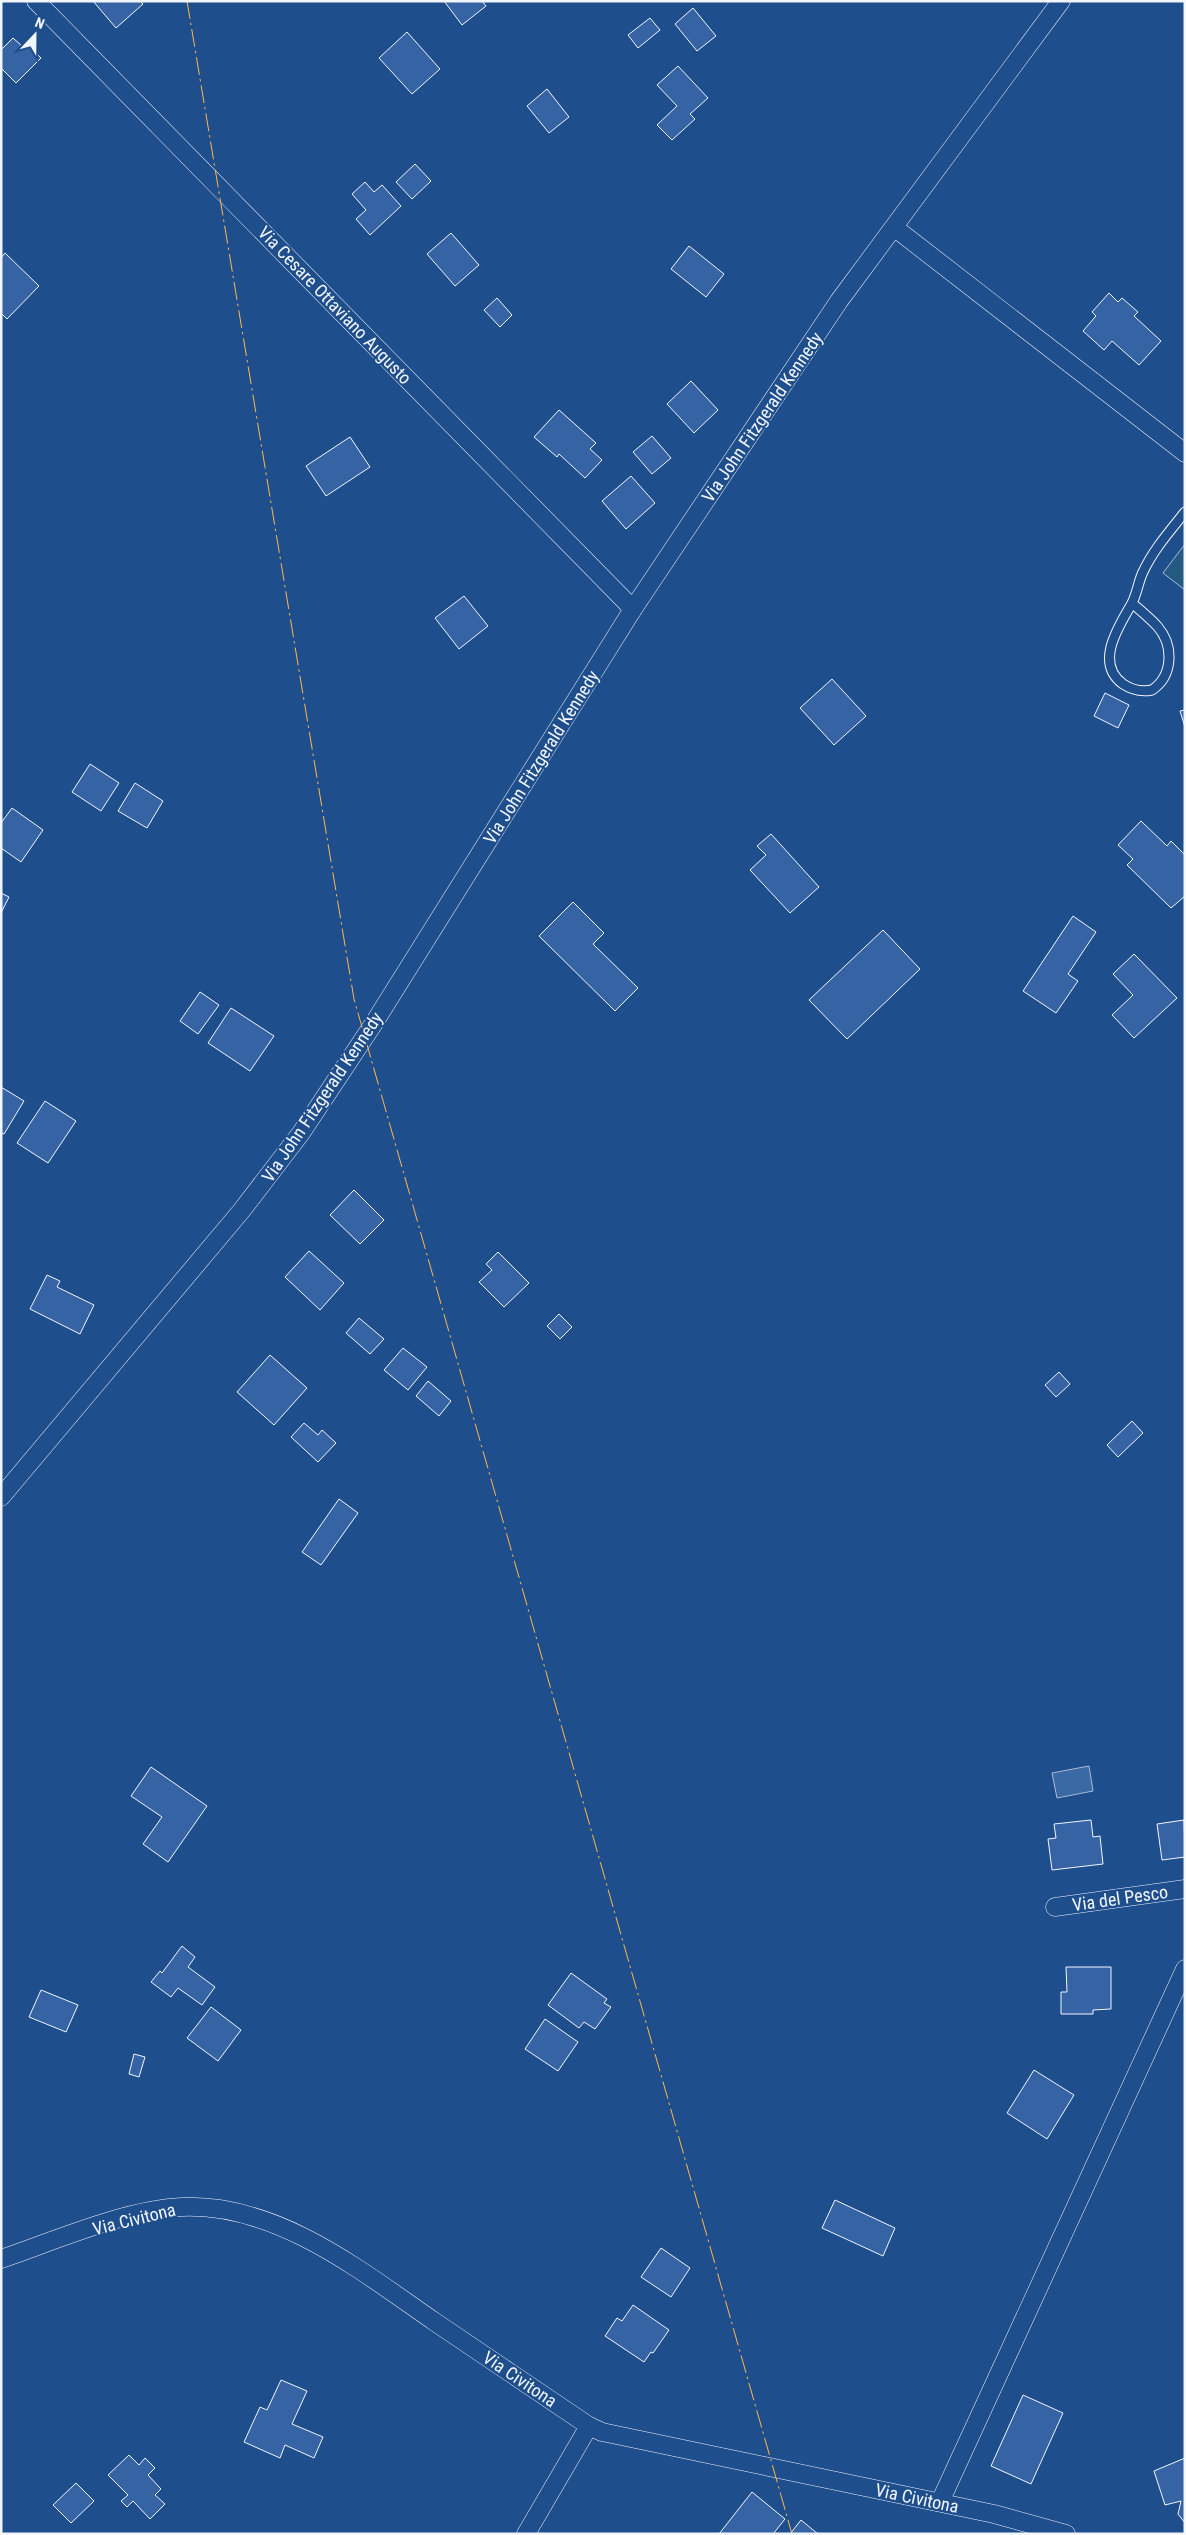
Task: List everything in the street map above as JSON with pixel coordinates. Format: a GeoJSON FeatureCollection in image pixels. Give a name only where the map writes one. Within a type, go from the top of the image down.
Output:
{"type":"FeatureCollection","features":[{"type":"Feature","properties":{"kind":"street","name":"Via Cesare Ottaviano Augusto"},"geometry":{"type":"LineString","coordinates":[[36,1],[633,609]]}},
{"type":"Feature","properties":{"kind":"street","name":"Via John Fitzgerald Kennedy"},"geometry":{"type":"LineString","coordinates":[[1,1497],[242,1210],[308,1123],[374,1023],[633,609],[844,293],[1062,1]]}},
{"type":"Feature","properties":{"kind":"street"},"geometry":{"type":"LineString","coordinates":[[894,228],[1185,453]]}},
{"type":"Feature","properties":{"kind":"street","name":"Via del Pesco"},"geometry":{"type":"LineString","coordinates":[[1055,1908],[1185,1889]]}},
{"type":"Feature","properties":{"kind":"street"},"geometry":{"type":"LineString","coordinates":[[940,2502],[1185,1969]]}},
{"type":"Feature","properties":{"kind":"street","name":"Via Civitona"},"geometry":{"type":"LineString","coordinates":[[1,2259],[110,2222],[161,2210],[201,2207],[239,2212],[294,2234],[352,2266],[589,2426],[616,2436],[1009,2517],[1066,2534]]}},
{"type":"Feature","properties":{"kind":"street"},"geometry":{"type":"LineString","coordinates":[[526,2534],[589,2426]]}},
{"type":"Feature","properties":{"kind":"lane"},"geometry":{"type":"LineString","coordinates":[[1132,603],[1158,626],[1169,649],[1167,671],[1158,686],[1152,690],[1137,690],[1127,686],[1115,676],[1112,669],[1111,653],[1114,634],[1132,603],[1147,564],[1185,512]]}},
{"type":"Feature","properties":{"kind":"shaded area"},"geometry":{"type":"Polygon","coordinates":[[[1185,544],[1185,590],[1163,573],[1185,544]]]}},
{"type":"Feature","properties":{"kind":"shaded area"},"geometry":{"type":"Polygon","coordinates":[[[1089,1766],[1093,1791],[1057,1798],[1052,1773],[1089,1766]]]}},
{"type":"Feature","properties":{"kind":"building"},"geometry":{"type":"Polygon","coordinates":[[[93,1],[140,1],[143,4],[116,28],[93,1]]]}},
{"type":"Feature","properties":{"kind":"building"},"geometry":{"type":"Polygon","coordinates":[[[444,1],[482,1],[486,6],[462,25],[444,1]]]}},
{"type":"Feature","properties":{"kind":"building"},"geometry":{"type":"Polygon","coordinates":[[[693,8],[716,36],[697,51],[675,24],[693,8]]]}},
{"type":"Feature","properties":{"kind":"building"},"geometry":{"type":"Polygon","coordinates":[[[650,18],[660,30],[638,48],[628,35],[650,18]]]}},
{"type":"Feature","properties":{"kind":"building"},"geometry":{"type":"Polygon","coordinates":[[[407,32],[440,69],[412,94],[379,58],[407,32]]]}},
{"type":"Feature","properties":{"kind":"building"},"geometry":{"type":"Polygon","coordinates":[[[13,38],[22,46],[25,42],[41,58],[16,83],[1,68],[1,50],[13,38]]]}},
{"type":"Feature","properties":{"kind":"building"},"geometry":{"type":"Polygon","coordinates":[[[678,66],[708,98],[690,114],[695,119],[672,140],[657,125],[677,106],[657,85],[678,66]]]}},
{"type":"Feature","properties":{"kind":"building"},"geometry":{"type":"Polygon","coordinates":[[[547,89],[569,117],[549,133],[527,106],[547,89]]]}},
{"type":"Feature","properties":{"kind":"building"},"geometry":{"type":"Polygon","coordinates":[[[415,164],[431,181],[412,199],[396,182],[415,164]]]}},
{"type":"Feature","properties":{"kind":"building"},"geometry":{"type":"Polygon","coordinates":[[[365,182],[374,192],[382,185],[401,206],[370,235],[356,219],[366,210],[352,194],[365,182]]]}},
{"type":"Feature","properties":{"kind":"building"},"geometry":{"type":"Polygon","coordinates":[[[451,233],[479,265],[455,286],[427,254],[451,233]]]}},
{"type":"Feature","properties":{"kind":"building"},"geometry":{"type":"Polygon","coordinates":[[[689,246],[724,274],[706,297],[671,269],[689,246]]]}},
{"type":"Feature","properties":{"kind":"building"},"geometry":{"type":"Polygon","coordinates":[[[5,253],[39,286],[7,319],[1,313],[1,258],[5,253]]]}},
{"type":"Feature","properties":{"kind":"building"},"geometry":{"type":"Polygon","coordinates":[[[1109,293],[1118,302],[1122,298],[1138,312],[1134,316],[1161,341],[1139,365],[1112,341],[1104,350],[1083,331],[1096,316],[1092,312],[1109,293]]]}},
{"type":"Feature","properties":{"kind":"building"},"geometry":{"type":"Polygon","coordinates":[[[497,298],[512,315],[500,327],[484,310],[497,298]]]}},
{"type":"Feature","properties":{"kind":"building"},"geometry":{"type":"Polygon","coordinates":[[[691,381],[718,410],[694,433],[667,404],[691,381]]]}},
{"type":"Feature","properties":{"kind":"building"},"geometry":{"type":"Polygon","coordinates":[[[559,410],[596,443],[590,449],[602,460],[585,478],[559,454],[557,457],[534,437],[559,410]]]}},
{"type":"Feature","properties":{"kind":"building"},"geometry":{"type":"Polygon","coordinates":[[[652,436],[671,458],[652,474],[633,452],[652,436]]]}},
{"type":"Feature","properties":{"kind":"building"},"geometry":{"type":"Polygon","coordinates":[[[350,437],[370,467],[326,496],[306,466],[350,437]]]}},
{"type":"Feature","properties":{"kind":"building"},"geometry":{"type":"Polygon","coordinates":[[[631,476],[655,503],[626,529],[602,501],[631,476]]]}},
{"type":"Feature","properties":{"kind":"building"},"geometry":{"type":"Polygon","coordinates":[[[464,596],[488,626],[459,649],[435,618],[464,596]]]}},
{"type":"Feature","properties":{"kind":"building"},"geometry":{"type":"Polygon","coordinates":[[[832,679],[866,716],[834,745],[800,708],[832,679]]]}},
{"type":"Feature","properties":{"kind":"building"},"geometry":{"type":"Polygon","coordinates":[[[1105,693],[1129,705],[1118,728],[1094,716],[1105,693]]]}},
{"type":"Feature","properties":{"kind":"building"},"geometry":{"type":"Polygon","coordinates":[[[1185,710],[1185,727],[1180,711],[1185,710]]]}},
{"type":"Feature","properties":{"kind":"building"},"geometry":{"type":"Polygon","coordinates":[[[90,764],[119,783],[101,811],[72,792],[90,764]]]}},
{"type":"Feature","properties":{"kind":"building"},"geometry":{"type":"Polygon","coordinates":[[[135,783],[163,801],[147,828],[118,811],[135,783]]]}},
{"type":"Feature","properties":{"kind":"building"},"geometry":{"type":"Polygon","coordinates":[[[12,808],[43,830],[21,862],[1,848],[1,823],[12,808]]]}},
{"type":"Feature","properties":{"kind":"building"},"geometry":{"type":"Polygon","coordinates":[[[1141,821],[1167,846],[1171,841],[1185,855],[1185,896],[1171,908],[1127,865],[1133,859],[1118,845],[1141,821]]]}},
{"type":"Feature","properties":{"kind":"building"},"geometry":{"type":"Polygon","coordinates":[[[771,834],[819,887],[790,913],[750,870],[766,855],[757,846],[771,834]]]}},
{"type":"Feature","properties":{"kind":"building"},"geometry":{"type":"Polygon","coordinates":[[[1,893],[9,897],[1,913],[1,893]]]}},
{"type":"Feature","properties":{"kind":"building"},"geometry":{"type":"Polygon","coordinates":[[[573,902],[604,933],[593,944],[638,988],[615,1011],[539,936],[573,902]]]}},
{"type":"Feature","properties":{"kind":"building"},"geometry":{"type":"Polygon","coordinates":[[[1073,916],[1096,932],[1068,974],[1078,981],[1056,1013],[1023,991],[1073,916]]]}},
{"type":"Feature","properties":{"kind":"building"},"geometry":{"type":"Polygon","coordinates":[[[883,930],[920,969],[847,1039],[809,1000],[883,930]]]}},
{"type":"Feature","properties":{"kind":"building"},"geometry":{"type":"Polygon","coordinates":[[[1134,954],[1177,998],[1134,1038],[1112,1015],[1133,995],[1113,974],[1134,954]]]}},
{"type":"Feature","properties":{"kind":"building"},"geometry":{"type":"Polygon","coordinates":[[[200,992],[219,1005],[198,1034],[180,1021],[200,992]]]}},
{"type":"Feature","properties":{"kind":"building"},"geometry":{"type":"Polygon","coordinates":[[[231,1008],[274,1036],[250,1071],[208,1043],[231,1008]]]}},
{"type":"Feature","properties":{"kind":"building"},"geometry":{"type":"Polygon","coordinates":[[[1,1087],[24,1101],[4,1134],[1,1133],[1,1087]]]}},
{"type":"Feature","properties":{"kind":"building"},"geometry":{"type":"Polygon","coordinates":[[[45,1101],[76,1121],[48,1163],[17,1143],[45,1101]]]}},
{"type":"Feature","properties":{"kind":"building"},"geometry":{"type":"Polygon","coordinates":[[[354,1190],[384,1220],[360,1244],[330,1215],[354,1190]]]}},
{"type":"Feature","properties":{"kind":"building"},"geometry":{"type":"Polygon","coordinates":[[[309,1251],[344,1283],[320,1310],[285,1277],[309,1251]]]}},
{"type":"Feature","properties":{"kind":"building"},"geometry":{"type":"Polygon","coordinates":[[[498,1252],[529,1283],[504,1307],[479,1282],[492,1270],[486,1264],[498,1252]]]}},
{"type":"Feature","properties":{"kind":"building"},"geometry":{"type":"Polygon","coordinates":[[[47,1275],[60,1281],[57,1287],[94,1305],[80,1334],[30,1309],[47,1275]]]}},
{"type":"Feature","properties":{"kind":"building"},"geometry":{"type":"Polygon","coordinates":[[[559,1314],[572,1327],[560,1339],[547,1326],[559,1314]]]}},
{"type":"Feature","properties":{"kind":"building"},"geometry":{"type":"Polygon","coordinates":[[[359,1318],[384,1339],[370,1354],[346,1333],[359,1318]]]}},
{"type":"Feature","properties":{"kind":"building"},"geometry":{"type":"Polygon","coordinates":[[[403,1348],[427,1367],[408,1390],[384,1370],[403,1348]]]}},
{"type":"Feature","properties":{"kind":"building"},"geometry":{"type":"Polygon","coordinates":[[[270,1355],[307,1388],[274,1425],[237,1392],[270,1355]]]}},
{"type":"Feature","properties":{"kind":"building"},"geometry":{"type":"Polygon","coordinates":[[[1059,1372],[1070,1384],[1056,1397],[1045,1385],[1059,1372]]]}},
{"type":"Feature","properties":{"kind":"building"},"geometry":{"type":"Polygon","coordinates":[[[428,1381],[451,1401],[439,1416],[416,1396],[428,1381]]]}},
{"type":"Feature","properties":{"kind":"building"},"geometry":{"type":"Polygon","coordinates":[[[1132,1421],[1143,1433],[1118,1457],[1107,1445],[1132,1421]]]}},
{"type":"Feature","properties":{"kind":"building"},"geometry":{"type":"Polygon","coordinates":[[[304,1423],[318,1435],[322,1430],[336,1443],[318,1462],[291,1437],[304,1423]]]}},
{"type":"Feature","properties":{"kind":"building"},"geometry":{"type":"Polygon","coordinates":[[[339,1499],[358,1513],[321,1565],[302,1552],[339,1499]]]}},
{"type":"Feature","properties":{"kind":"building"},"geometry":{"type":"Polygon","coordinates":[[[151,1767],[207,1806],[168,1862],[143,1844],[162,1817],[131,1796],[151,1767]]]}},
{"type":"Feature","properties":{"kind":"building"},"geometry":{"type":"Polygon","coordinates":[[[1091,1820],[1093,1837],[1100,1836],[1103,1864],[1052,1870],[1048,1839],[1056,1838],[1054,1824],[1091,1820]]]}},
{"type":"Feature","properties":{"kind":"building"},"geometry":{"type":"Polygon","coordinates":[[[1184,1820],[1185,1857],[1162,1860],[1157,1824],[1184,1820]]]}},
{"type":"Feature","properties":{"kind":"building"},"geometry":{"type":"Polygon","coordinates":[[[182,1946],[195,1957],[188,1967],[215,1987],[202,2005],[178,1988],[171,1997],[151,1982],[160,1971],[162,1973],[182,1946]]]}},
{"type":"Feature","properties":{"kind":"building"},"geometry":{"type":"Polygon","coordinates":[[[1066,1967],[1111,1967],[1111,2009],[1093,2010],[1093,2014],[1061,2014],[1061,1992],[1067,1992],[1066,1967]]]}},
{"type":"Feature","properties":{"kind":"building"},"geometry":{"type":"Polygon","coordinates":[[[571,1973],[607,1999],[604,2003],[611,2007],[595,2029],[584,2022],[579,2028],[548,2005],[571,1973]]]}},
{"type":"Feature","properties":{"kind":"building"},"geometry":{"type":"Polygon","coordinates":[[[41,1990],[78,2005],[66,2032],[29,2017],[41,1990]]]}},
{"type":"Feature","properties":{"kind":"building"},"geometry":{"type":"Polygon","coordinates":[[[211,2007],[241,2030],[218,2061],[187,2038],[211,2007]]]}},
{"type":"Feature","properties":{"kind":"building"},"geometry":{"type":"Polygon","coordinates":[[[545,2019],[578,2042],[558,2071],[525,2049],[545,2019]]]}},
{"type":"Feature","properties":{"kind":"building"},"geometry":{"type":"Polygon","coordinates":[[[134,2054],[145,2057],[139,2077],[129,2074],[134,2054]]]}},
{"type":"Feature","properties":{"kind":"building"},"geometry":{"type":"Polygon","coordinates":[[[1034,2070],[1074,2095],[1047,2139],[1007,2113],[1034,2070]]]}},
{"type":"Feature","properties":{"kind":"building"},"geometry":{"type":"Polygon","coordinates":[[[835,2200],[895,2228],[883,2256],[822,2228],[835,2200]]]}},
{"type":"Feature","properties":{"kind":"building"},"geometry":{"type":"Polygon","coordinates":[[[661,2248],[690,2268],[671,2297],[641,2277],[661,2248]]]}},
{"type":"Feature","properties":{"kind":"building"},"geometry":{"type":"Polygon","coordinates":[[[633,2305],[669,2330],[653,2353],[651,2352],[644,2362],[605,2336],[617,2318],[622,2321],[633,2305]]]}},
{"type":"Feature","properties":{"kind":"building"},"geometry":{"type":"Polygon","coordinates":[[[281,2380],[307,2391],[292,2424],[323,2437],[314,2458],[285,2445],[280,2458],[244,2442],[260,2407],[267,2410],[281,2380]]]}},
{"type":"Feature","properties":{"kind":"building"},"geometry":{"type":"Polygon","coordinates":[[[1023,2395],[1063,2413],[1031,2484],[991,2466],[1023,2395]]]}},
{"type":"Feature","properties":{"kind":"building"},"geometry":{"type":"Polygon","coordinates":[[[129,2455],[139,2465],[145,2458],[155,2468],[148,2475],[161,2489],[155,2495],[165,2504],[150,2519],[133,2501],[127,2507],[121,2501],[128,2495],[108,2475],[129,2455]]]}},
{"type":"Feature","properties":{"kind":"building"},"geometry":{"type":"Polygon","coordinates":[[[1185,2458],[1185,2523],[1178,2514],[1181,2501],[1165,2505],[1154,2471],[1185,2458]]]}},
{"type":"Feature","properties":{"kind":"building"},"geometry":{"type":"Polygon","coordinates":[[[76,2483],[94,2501],[71,2523],[53,2505],[76,2483]]]}},
{"type":"Feature","properties":{"kind":"building"},"geometry":{"type":"Polygon","coordinates":[[[752,2492],[785,2519],[773,2534],[719,2534],[752,2492]]]}},
{"type":"Feature","properties":{"kind":"building"},"geometry":{"type":"Polygon","coordinates":[[[801,2520],[818,2534],[790,2534],[801,2520]]]}},
{"type":"Feature","properties":{"kind":"power"},"geometry":{"type":"LineString","coordinates":[[187,1],[354,999],[792,2534]]}}]}
